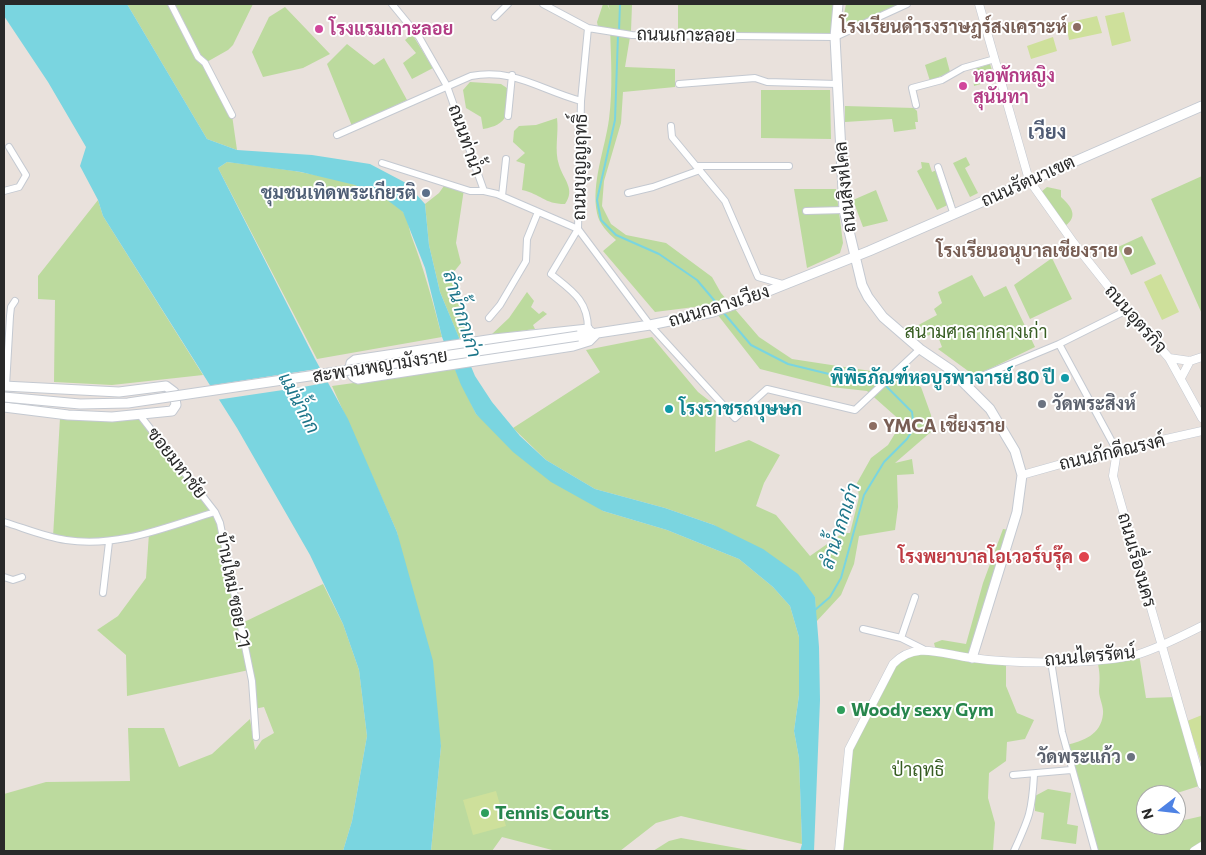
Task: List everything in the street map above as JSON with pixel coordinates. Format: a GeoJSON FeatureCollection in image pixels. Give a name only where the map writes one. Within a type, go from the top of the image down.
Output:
{"type":"FeatureCollection","features":[{"type":"Feature","properties":{"kind":"main road","name":"ถนนสิงหไคล"},"geometry":{"type":"LineString","coordinates":[[838,4],[835,37],[844,210],[862,285],[876,309],[920,349],[951,370],[990,409],[1015,451],[1022,474],[1017,512],[972,658]]}},
{"type":"Feature","properties":{"kind":"main road","name":"ถนนรัตนาเขต"},"geometry":{"type":"LineString","coordinates":[[855,257],[1202,106]]}},
{"type":"Feature","properties":{"kind":"main road","name":"ถนนกลางเวียง"},"geometry":{"type":"LineString","coordinates":[[578,336],[593,331],[650,325],[713,312],[787,285],[855,257]]}},
{"type":"Feature","properties":{"kind":"main road"},"geometry":{"type":"LineString","coordinates":[[593,331],[589,341],[573,346],[358,379],[353,377],[350,371],[351,363],[355,360],[465,343],[593,331]]}},
{"type":"Feature","properties":{"kind":"main road","name":"สะพานพญามังราย"},"geometry":{"type":"LineString","coordinates":[[4,396],[80,404],[128,403],[578,336]]}},
{"type":"Feature","properties":{"kind":"main road"},"geometry":{"type":"LineString","coordinates":[[4,407],[92,416],[139,414],[175,409],[174,392],[166,386],[119,392],[5,386]]}},
{"type":"Feature","properties":{"kind":"street"},"geometry":{"type":"LineString","coordinates":[[171,4],[198,57],[205,63],[232,115]]}},
{"type":"Feature","properties":{"kind":"street","name":"ถนนท่าน้ำ"},"geometry":{"type":"LineString","coordinates":[[392,4],[419,37],[447,86],[484,191],[502,196],[578,229]]}},
{"type":"Feature","properties":{"kind":"street"},"geometry":{"type":"LineString","coordinates":[[496,17],[508,4]]}},
{"type":"Feature","properties":{"kind":"street","name":"ถนนเกาะลอย"},"geometry":{"type":"LineString","coordinates":[[543,4],[588,28],[632,35],[835,37]]}},
{"type":"Feature","properties":{"kind":"street"},"geometry":{"type":"LineString","coordinates":[[835,37],[907,4]]}},
{"type":"Feature","properties":{"kind":"street","name":"ถนนอุตรกิจ"},"geometry":{"type":"LineString","coordinates":[[979,4],[1029,180],[1051,214],[1127,310],[1169,358],[1202,418]]}},
{"type":"Feature","properties":{"kind":"street","name":"ถนนบุญญฤทธิ์"},"geometry":{"type":"LineString","coordinates":[[588,28],[581,101],[578,229],[650,325],[735,418],[767,389],[855,410],[920,349]]}},
{"type":"Feature","properties":{"kind":"street"},"geometry":{"type":"LineString","coordinates":[[916,105],[912,88],[942,80],[963,68],[994,59]]}},
{"type":"Feature","properties":{"kind":"street"},"geometry":{"type":"LineString","coordinates":[[337,135],[470,76],[489,72],[512,75],[561,96],[581,101]]}},
{"type":"Feature","properties":{"kind":"street"},"geometry":{"type":"LineString","coordinates":[[508,116],[512,75]]}},
{"type":"Feature","properties":{"kind":"street"},"geometry":{"type":"LineString","coordinates":[[679,84],[755,78],[767,82],[837,84]]}},
{"type":"Feature","properties":{"kind":"street"},"geometry":{"type":"LineString","coordinates":[[671,126],[672,136],[725,201],[758,278],[787,285]]}},
{"type":"Feature","properties":{"kind":"street"},"geometry":{"type":"LineString","coordinates":[[4,191],[19,187],[26,175],[9,147]]}},
{"type":"Feature","properties":{"kind":"street"},"geometry":{"type":"LineString","coordinates":[[502,196],[506,159]]}},
{"type":"Feature","properties":{"kind":"street"},"geometry":{"type":"LineString","coordinates":[[382,163],[470,191],[484,191]]}},
{"type":"Feature","properties":{"kind":"street"},"geometry":{"type":"LineString","coordinates":[[628,193],[653,187],[698,168],[790,166]]}},
{"type":"Feature","properties":{"kind":"street"},"geometry":{"type":"LineString","coordinates":[[938,167],[954,215]]}},
{"type":"Feature","properties":{"kind":"street"},"geometry":{"type":"LineString","coordinates":[[806,211],[844,210]]}},
{"type":"Feature","properties":{"kind":"street"},"geometry":{"type":"LineString","coordinates":[[489,318],[500,305],[526,261],[527,239],[538,212]]}},
{"type":"Feature","properties":{"kind":"street"},"geometry":{"type":"LineString","coordinates":[[578,229],[551,274],[571,290],[585,306],[593,331]]}},
{"type":"Feature","properties":{"kind":"street"},"geometry":{"type":"LineString","coordinates":[[5,386],[11,307],[15,301]]}},
{"type":"Feature","properties":{"kind":"street"},"geometry":{"type":"LineString","coordinates":[[965,383],[1059,344],[1127,310]]}},
{"type":"Feature","properties":{"kind":"street"},"geometry":{"type":"LineString","coordinates":[[1059,344],[1117,451]]}},
{"type":"Feature","properties":{"kind":"street"},"geometry":{"type":"LineString","coordinates":[[1169,358],[1190,361],[1202,357]]}},
{"type":"Feature","properties":{"kind":"street"},"geometry":{"type":"LineString","coordinates":[[1180,378],[1190,361]]}},
{"type":"Feature","properties":{"kind":"street","name":"ซอยมหาชัย"},"geometry":{"type":"LineString","coordinates":[[139,414],[215,512]]}},
{"type":"Feature","properties":{"kind":"street","name":"ถนนภักดีณรงค์"},"geometry":{"type":"LineString","coordinates":[[1022,474],[1202,431]]}},
{"type":"Feature","properties":{"kind":"street","name":"ถนนเรื่องนคร"},"geometry":{"type":"LineString","coordinates":[[1117,451],[1113,476],[1160,646],[1202,785]]}},
{"type":"Feature","properties":{"kind":"street","name":"บ้านใหม่ ซอย 21"},"geometry":{"type":"LineString","coordinates":[[4,522],[65,540],[109,542],[129,539],[215,512],[220,523],[252,681],[256,737]]}},
{"type":"Feature","properties":{"kind":"street"},"geometry":{"type":"LineString","coordinates":[[103,593],[109,542]]}},
{"type":"Feature","properties":{"kind":"street"},"geometry":{"type":"LineString","coordinates":[[4,577],[13,580],[22,577]]}},
{"type":"Feature","properties":{"kind":"street"},"geometry":{"type":"LineString","coordinates":[[902,638],[915,596]]}},
{"type":"Feature","properties":{"kind":"street","name":"ถนนไตรรัตน์"},"geometry":{"type":"LineString","coordinates":[[923,649],[972,658],[1051,661],[1110,658],[1139,654],[1202,626]]}},
{"type":"Feature","properties":{"kind":"street"},"geometry":{"type":"LineString","coordinates":[[863,628],[902,638],[923,649]]}},
{"type":"Feature","properties":{"kind":"street"},"geometry":{"type":"LineString","coordinates":[[838,851],[848,749],[893,664],[901,656],[909,652],[923,649]]}},
{"type":"Feature","properties":{"kind":"street"},"geometry":{"type":"LineString","coordinates":[[1051,661],[1059,717],[1071,770],[1095,851]]}},
{"type":"Feature","properties":{"kind":"street"},"geometry":{"type":"LineString","coordinates":[[1013,775],[1034,775],[1071,770]]}},
{"type":"Feature","properties":{"kind":"street"},"geometry":{"type":"LineString","coordinates":[[1014,851],[1024,832],[1032,809],[1034,775]]}},
{"type":"Feature","properties":{"kind":"street"},"geometry":{"type":"LineString","coordinates":[[1194,851],[1202,846]]}},
{"type":"Feature","properties":{"kind":"green space"},"geometry":{"type":"Polygon","coordinates":[[[127,4],[253,4],[233,45],[228,50],[205,63],[232,115],[237,150],[207,139],[127,4]]]}},
{"type":"Feature","properties":{"kind":"green space"},"geometry":{"type":"Polygon","coordinates":[[[603,4],[607,4],[610,10],[608,4],[641,4],[632,5],[631,31],[625,67],[675,69],[675,87],[623,92],[621,123],[604,181],[602,206],[611,224],[626,235],[666,243],[712,277],[721,293],[759,337],[792,359],[897,375],[921,387],[931,415],[932,431],[895,463],[912,459],[914,474],[897,475],[898,507],[895,530],[859,536],[854,564],[841,595],[816,622],[815,597],[714,525],[665,508],[595,489],[546,460],[513,428],[600,372],[586,350],[652,337],[698,392],[716,406],[715,452],[749,440],[780,455],[764,483],[756,506],[776,515],[810,556],[843,533],[850,533],[859,497],[857,483],[871,458],[888,445],[902,422],[867,391],[831,387],[760,369],[710,305],[655,312],[603,251],[616,240],[602,225],[597,213],[596,202],[597,178],[609,119],[611,96],[610,28],[598,27],[597,22],[603,4]]]}},
{"type":"Feature","properties":{"kind":"green space"},"geometry":{"type":"Polygon","coordinates":[[[678,4],[838,4],[835,37],[678,35],[678,4]]]}},
{"type":"Feature","properties":{"kind":"green space"},"geometry":{"type":"Polygon","coordinates":[[[846,4],[902,4],[840,35],[846,4]]]}},
{"type":"Feature","properties":{"kind":"green space"},"geometry":{"type":"Polygon","coordinates":[[[285,7],[330,54],[303,68],[263,77],[252,52],[269,17],[285,7]]]}},
{"type":"Feature","properties":{"kind":"green space"},"geometry":{"type":"Polygon","coordinates":[[[1124,12],[1131,41],[1112,46],[1105,16],[1124,12]]]}},
{"type":"Feature","properties":{"kind":"green space"},"geometry":{"type":"Polygon","coordinates":[[[1097,16],[1102,33],[1069,40],[1066,23],[1097,16]]]}},
{"type":"Feature","properties":{"kind":"green space"},"geometry":{"type":"Polygon","coordinates":[[[412,34],[433,68],[412,79],[403,63],[416,53],[405,40],[412,34]]]}},
{"type":"Feature","properties":{"kind":"green space"},"geometry":{"type":"Polygon","coordinates":[[[1053,37],[1057,51],[1031,59],[1027,46],[1053,37]]]}},
{"type":"Feature","properties":{"kind":"green space"},"geometry":{"type":"Polygon","coordinates":[[[347,44],[374,65],[384,58],[407,100],[352,126],[327,64],[347,44]]]}},
{"type":"Feature","properties":{"kind":"green space"},"geometry":{"type":"Polygon","coordinates":[[[946,57],[950,72],[930,81],[925,65],[946,57]]]}},
{"type":"Feature","properties":{"kind":"green space"},"geometry":{"type":"Polygon","coordinates":[[[990,64],[995,80],[974,86],[972,70],[990,64]]]}},
{"type":"Feature","properties":{"kind":"green space"},"geometry":{"type":"Polygon","coordinates":[[[470,82],[501,84],[510,90],[506,117],[498,124],[483,129],[481,117],[466,108],[463,90],[470,82]]]}},
{"type":"Feature","properties":{"kind":"green space"},"geometry":{"type":"Polygon","coordinates":[[[761,90],[830,90],[831,139],[761,138],[761,90]]]}},
{"type":"Feature","properties":{"kind":"green space"},"geometry":{"type":"Polygon","coordinates":[[[845,106],[914,108],[917,111],[918,122],[915,122],[916,129],[894,132],[892,119],[845,122],[845,106]]]}},
{"type":"Feature","properties":{"kind":"green space"},"geometry":{"type":"Polygon","coordinates":[[[557,118],[558,159],[569,189],[568,199],[565,204],[547,201],[522,190],[525,164],[516,161],[525,153],[513,142],[514,131],[519,126],[536,125],[557,118]]]}},
{"type":"Feature","properties":{"kind":"green space"},"geometry":{"type":"Polygon","coordinates":[[[966,157],[970,165],[965,168],[978,193],[970,197],[953,163],[966,157]]]}},
{"type":"Feature","properties":{"kind":"green space"},"geometry":{"type":"Polygon","coordinates":[[[227,162],[322,176],[373,191],[392,201],[404,213],[406,218],[442,337],[317,359],[218,168],[227,162]]]}},
{"type":"Feature","properties":{"kind":"green space"},"geometry":{"type":"Polygon","coordinates":[[[921,162],[929,163],[932,172],[941,168],[954,202],[937,210],[917,171],[922,168],[921,162]]]}},
{"type":"Feature","properties":{"kind":"green space"},"geometry":{"type":"Polygon","coordinates":[[[1202,176],[1202,314],[1151,199],[1202,176]]]}},
{"type":"Feature","properties":{"kind":"green space"},"geometry":{"type":"Polygon","coordinates":[[[446,183],[464,189],[456,243],[461,263],[453,273],[469,336],[459,338],[440,292],[429,245],[425,204],[439,193],[446,183]]]}},
{"type":"Feature","properties":{"kind":"green space"},"geometry":{"type":"Polygon","coordinates":[[[1047,187],[1061,190],[1061,197],[1072,211],[1072,219],[1065,226],[1041,192],[1047,187]]]}},
{"type":"Feature","properties":{"kind":"green space"},"geometry":{"type":"Polygon","coordinates":[[[794,189],[836,189],[843,243],[840,253],[807,268],[794,189]]]}},
{"type":"Feature","properties":{"kind":"green space"},"geometry":{"type":"Polygon","coordinates":[[[876,190],[888,221],[863,227],[853,200],[876,190]]]}},
{"type":"Feature","properties":{"kind":"green space"},"geometry":{"type":"Polygon","coordinates":[[[98,200],[103,216],[203,375],[112,385],[54,382],[55,300],[38,299],[38,276],[98,200]]]}},
{"type":"Feature","properties":{"kind":"green space"},"geometry":{"type":"Polygon","coordinates":[[[1142,236],[1156,264],[1131,275],[1118,247],[1142,236]]]}},
{"type":"Feature","properties":{"kind":"green space"},"geometry":{"type":"Polygon","coordinates":[[[1052,258],[1072,299],[1030,319],[1014,285],[1052,258]]]}},
{"type":"Feature","properties":{"kind":"green space"},"geometry":{"type":"Polygon","coordinates":[[[1161,274],[1179,312],[1162,320],[1144,282],[1161,274]]]}},
{"type":"Feature","properties":{"kind":"green space","name":"สนามศาลากลางเก่า"},"geometry":{"type":"Polygon","coordinates":[[[972,275],[984,297],[1006,286],[1035,347],[975,376],[938,349],[942,347],[937,334],[934,333],[923,338],[911,329],[937,315],[934,309],[942,303],[938,292],[972,275]]]}},
{"type":"Feature","properties":{"kind":"green space"},"geometry":{"type":"Polygon","coordinates":[[[527,292],[534,301],[531,307],[539,314],[543,311],[547,314],[533,325],[535,329],[491,335],[509,318],[527,292]]]}},
{"type":"Feature","properties":{"kind":"green space"},"geometry":{"type":"Polygon","coordinates":[[[455,369],[476,414],[603,511],[667,530],[739,559],[773,587],[790,606],[799,637],[799,695],[794,731],[799,758],[802,844],[681,816],[656,823],[620,851],[556,851],[502,837],[492,851],[431,851],[441,746],[397,532],[332,386],[455,369]]]}},
{"type":"Feature","properties":{"kind":"green space"},"geometry":{"type":"Polygon","coordinates":[[[139,414],[215,512],[240,624],[323,584],[343,624],[359,670],[367,736],[352,821],[343,851],[4,851],[4,794],[46,782],[130,781],[128,728],[164,728],[179,767],[212,754],[250,719],[255,750],[262,740],[274,733],[264,707],[254,709],[249,670],[127,696],[126,655],[97,630],[118,616],[146,578],[149,533],[93,542],[53,537],[60,418],[139,414]]]}},
{"type":"Feature","properties":{"kind":"green space","name":"ป่าฤทธิ"},"geometry":{"type":"Polygon","coordinates":[[[1003,529],[1010,530],[972,658],[1006,663],[1006,686],[1017,713],[1034,720],[1025,739],[1007,742],[1006,761],[989,773],[988,798],[995,823],[993,851],[839,851],[849,749],[901,656],[936,651],[934,643],[942,640],[966,644],[983,583],[1003,529]]]}},
{"type":"Feature","properties":{"kind":"green space","name":"วัดพระแก้ว"},"geometry":{"type":"Polygon","coordinates":[[[1139,654],[1146,698],[1176,697],[1202,785],[1186,790],[1186,785],[1136,785],[1136,835],[1186,835],[1186,820],[1202,816],[1202,848],[1197,851],[1096,851],[1066,745],[1090,736],[1102,721],[1103,711],[1099,694],[1100,675],[1097,659],[1139,654]]]}},
{"type":"Feature","properties":{"kind":"green space"},"geometry":{"type":"Polygon","coordinates":[[[1202,715],[1202,765],[1187,721],[1202,715]]]}},
{"type":"Feature","properties":{"kind":"green space"},"geometry":{"type":"Polygon","coordinates":[[[1048,789],[1071,793],[1067,824],[1078,826],[1076,844],[1041,839],[1044,813],[1035,811],[1035,796],[1048,789]]]}},
{"type":"Feature","properties":{"kind":"green space","name":"Tennis Courts"},"geometry":{"type":"Polygon","coordinates":[[[496,791],[506,826],[473,835],[463,800],[496,791]]]}},
{"type":"Feature","properties":{"kind":"green space"},"geometry":{"type":"Polygon","coordinates":[[[681,838],[754,851],[653,851],[669,841],[681,838]]]}},
{"type":"Feature","properties":{"kind":"water","name":"แม่น้ำกก"},"geometry":{"type":"Polygon","coordinates":[[[4,4],[127,4],[207,139],[237,150],[312,155],[370,164],[406,183],[425,204],[429,245],[440,292],[475,376],[492,402],[520,436],[546,460],[595,489],[665,508],[714,525],[763,549],[798,574],[815,597],[819,647],[820,700],[814,851],[800,851],[802,844],[799,758],[794,731],[799,695],[799,637],[790,606],[773,587],[739,559],[667,530],[603,511],[551,482],[513,452],[476,414],[461,385],[442,337],[425,268],[403,212],[386,199],[355,185],[301,172],[227,162],[218,168],[315,359],[348,419],[397,532],[433,661],[441,746],[431,851],[343,851],[352,821],[367,736],[359,670],[343,624],[310,555],[237,428],[103,216],[98,200],[80,166],[86,147],[48,82],[4,16],[4,4]]]}},
{"type":"Feature","properties":{"kind":"pier"},"geometry":{"type":"Polygon","coordinates":[[[323,368],[330,382],[303,387],[216,400],[207,386],[323,368]]]}},
{"type":"Feature","properties":{"kind":"waterway","name":"ลำน้ำกกเก่า"},"geometry":{"type":"LineString","coordinates":[[619,31],[620,4]]}},
{"type":"Feature","properties":{"kind":"waterway","name":"ลำน้ำกกเก่า"},"geometry":{"type":"LineString","coordinates":[[618,35],[615,120],[597,200],[601,220],[616,235],[659,254],[697,280],[719,306]]}},
{"type":"Feature","properties":{"kind":"waterway","name":"ลำน้ำกกเก่า"},"geometry":{"type":"LineString","coordinates":[[723,312],[751,345],[788,364],[829,374],[879,379],[912,412],[914,428],[907,439],[884,462],[864,495],[841,578],[830,597],[815,610]]}},
{"type":"Feature","properties":{"kind":"place","name":"โรงเรียนดำรงราษฎร์สงเคราะห์"},"geometry":{"type":"Point","coordinates":[1077,27]}},
{"type":"Feature","properties":{"kind":"place","name":"โรงแรมเกาะลอย"},"geometry":{"type":"Point","coordinates":[319,29]}},
{"type":"Feature","properties":{"kind":"place","name":"หอพักหญิง สุนันทา"},"geometry":{"type":"Point","coordinates":[963,86]}},
{"type":"Feature","properties":{"kind":"place","name":"ชุมชนเทิดพระเกียรติ"},"geometry":{"type":"Point","coordinates":[426,193]}},
{"type":"Feature","properties":{"kind":"place","name":"โรงเรียนอนุบาลเชียงราย"},"geometry":{"type":"Point","coordinates":[1128,251]}},
{"type":"Feature","properties":{"kind":"place","name":"พิพิธภัณฑ์หอบูรพาจารย์ 80 ปี"},"geometry":{"type":"Point","coordinates":[1065,378]}},
{"type":"Feature","properties":{"kind":"place","name":"วัดพระสิงห์"},"geometry":{"type":"Point","coordinates":[1042,404]}},
{"type":"Feature","properties":{"kind":"place","name":"โรงราชรถบุษษก"},"geometry":{"type":"Point","coordinates":[669,409]}},
{"type":"Feature","properties":{"kind":"place","name":"YMCA เชียงราย"},"geometry":{"type":"Point","coordinates":[873,426]}},
{"type":"Feature","properties":{"kind":"place","name":"โรงพยาบาลโอเวอร์บรุ๊ค"},"geometry":{"type":"Point","coordinates":[1084,557]}},
{"type":"Feature","properties":{"kind":"place","name":"Woody sexy Gym"},"geometry":{"type":"Point","coordinates":[841,710]}},
{"type":"Feature","properties":{"kind":"place","name":"วัดพระแก้ว"},"geometry":{"type":"Point","coordinates":[1131,757]}},
{"type":"Feature","properties":{"kind":"place","name":"Tennis Courts"},"geometry":{"type":"Point","coordinates":[485,813]}},
{"type":"Feature","properties":{"kind":"district","name":"เวียง"},"geometry":{"type":"Point","coordinates":[1047,132]}}]}
